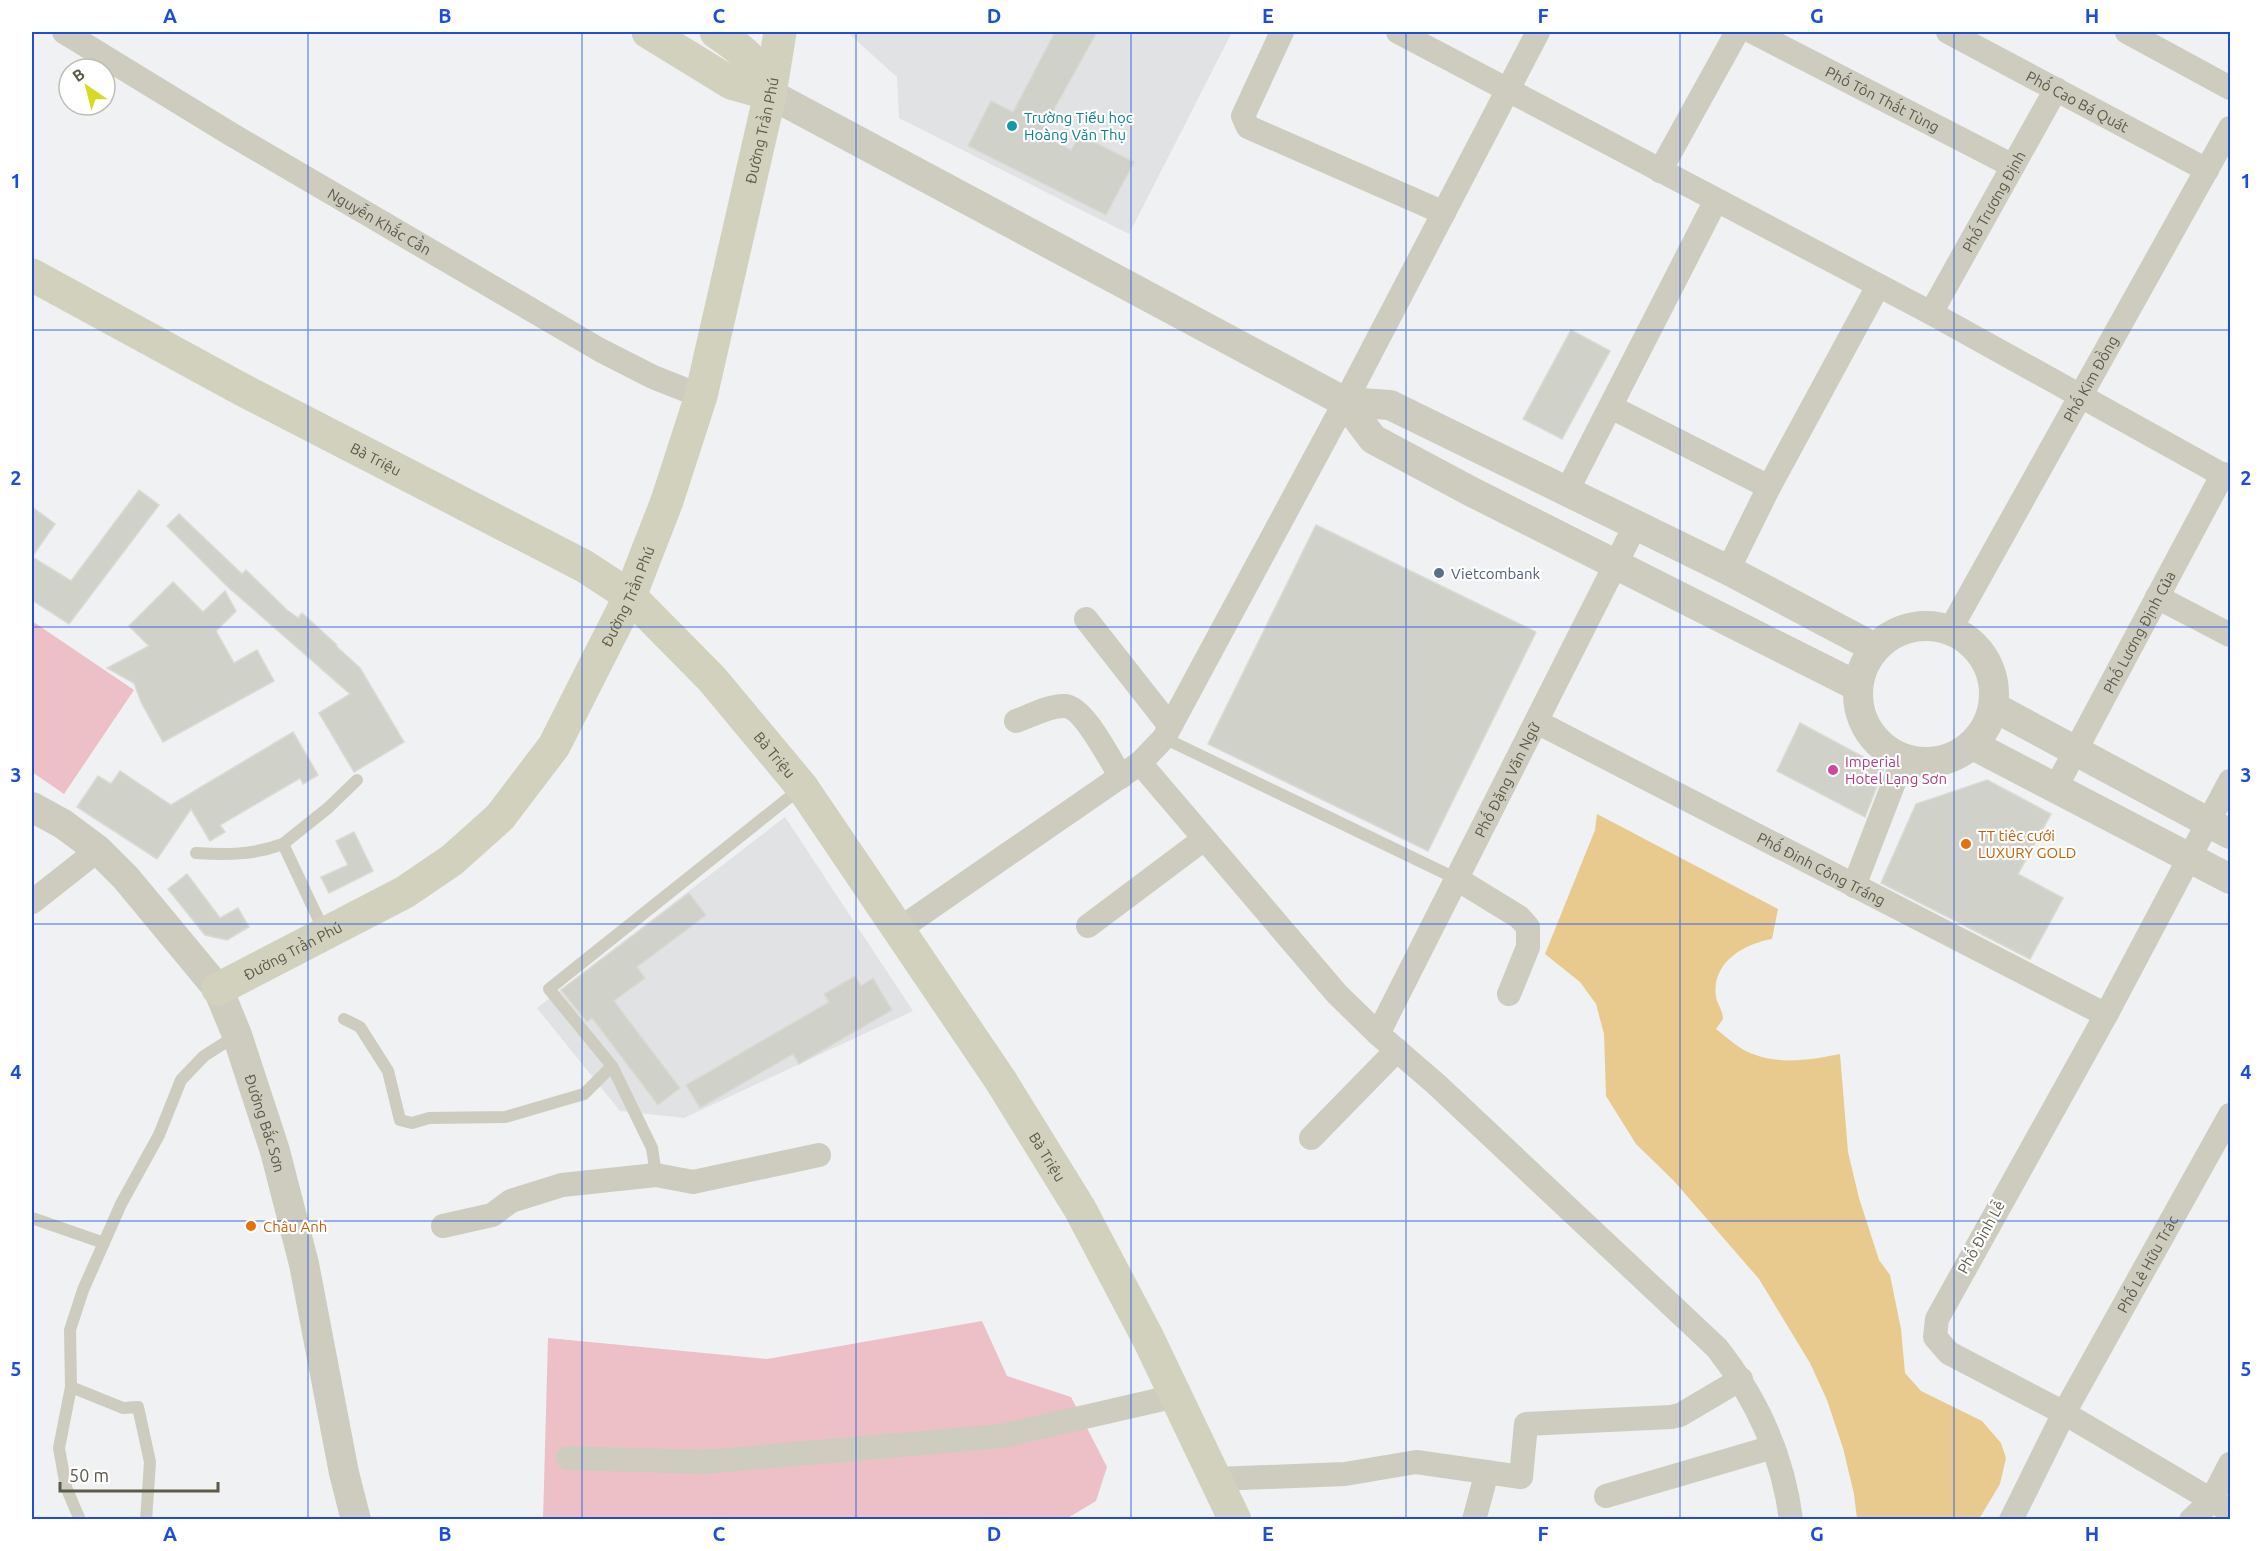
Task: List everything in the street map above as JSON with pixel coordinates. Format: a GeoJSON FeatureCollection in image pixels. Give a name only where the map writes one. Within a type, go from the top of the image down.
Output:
{"type":"FeatureCollection","features":[{"type":"Feature","properties":{"kind":"main road"},"geometry":{"type":"LineString","coordinates":[[648,32],[731,82],[770,94]]}},
{"type":"Feature","properties":{"kind":"main road"},"geometry":{"type":"LineString","coordinates":[[716,32],[746,52],[762,72],[770,94]]}},
{"type":"Feature","properties":{"kind":"main road","name":"Đường Trần Phú"},"geometry":{"type":"LineString","coordinates":[[218,989],[405,892],[452,860],[500,818],[554,746],[630,597],[667,501],[701,396],[770,94],[780,32]]}},
{"type":"Feature","properties":{"kind":"main road","name":"Bà Triệu"},"geometry":{"type":"LineString","coordinates":[[32,275],[241,390],[584,566],[630,597],[712,679],[802,787],[1001,1081],[1080,1209],[1176,1396],[1234,1520]]}},
{"type":"Feature","properties":{"kind":"street","name":"Nguyễn Khắc Cần"},"geometry":{"type":"LineString","coordinates":[[64,32],[249,145],[549,321],[653,377],[701,396]]}},
{"type":"Feature","properties":{"kind":"street"},"geometry":{"type":"LineString","coordinates":[[1282,32],[1243,116],[1248,127],[1444,213]]}},
{"type":"Feature","properties":{"kind":"street"},"geometry":{"type":"LineString","coordinates":[[1398,32],[1931,313],[2227,476]]}},
{"type":"Feature","properties":{"kind":"street"},"geometry":{"type":"LineString","coordinates":[[898,930],[1130,770],[1167,732],[1345,402],[1538,32]]}},
{"type":"Feature","properties":{"kind":"street"},"geometry":{"type":"LineString","coordinates":[[1660,171],[1737,32]]}},
{"type":"Feature","properties":{"kind":"street","name":"Phố Tôn Thất Tùng"},"geometry":{"type":"LineString","coordinates":[[1753,32],[2013,166]]}},
{"type":"Feature","properties":{"kind":"street","name":"Phố Cao Bá Quát"},"geometry":{"type":"LineString","coordinates":[[1948,32],[2207,170]]}},
{"type":"Feature","properties":{"kind":"street"},"geometry":{"type":"LineString","coordinates":[[2127,32],[2230,87]]}},
{"type":"Feature","properties":{"kind":"street","name":"Phố Trương Định"},"geometry":{"type":"LineString","coordinates":[[1931,313],[2056,89]]}},
{"type":"Feature","properties":{"kind":"street"},"geometry":{"type":"LineString","coordinates":[[770,94],[1345,402],[1390,405],[1728,570],[1875,648]]}},
{"type":"Feature","properties":{"kind":"street","name":"Phố Kim Đồng"},"geometry":{"type":"LineString","coordinates":[[1950,630],[2230,128]]}},
{"type":"Feature","properties":{"kind":"street"},"geometry":{"type":"LineString","coordinates":[[1567,491],[1716,200]]}},
{"type":"Feature","properties":{"kind":"street"},"geometry":{"type":"LineString","coordinates":[[1728,570],[1769,487],[1878,286]]}},
{"type":"Feature","properties":{"kind":"street"},"geometry":{"type":"LineString","coordinates":[[1345,402],[1373,439],[1470,491],[1857,686]]}},
{"type":"Feature","properties":{"kind":"street"},"geometry":{"type":"LineString","coordinates":[[1611,407],[1769,487]]}},
{"type":"Feature","properties":{"kind":"street"},"geometry":{"type":"LineString","coordinates":[[1470,491],[1489,454]]}},
{"type":"Feature","properties":{"kind":"street","name":"Phố Lương Định Của"},"geometry":{"type":"LineString","coordinates":[[2055,789],[2157,597],[2227,476]]}},
{"type":"Feature","properties":{"kind":"street","name":"Phố Đặng Văn Ngữ"},"geometry":{"type":"LineString","coordinates":[[1378,1034],[1635,526]]}},
{"type":"Feature","properties":{"kind":"street"},"geometry":{"type":"LineString","coordinates":[[2157,597],[2230,635]]}},
{"type":"Feature","properties":{"kind":"street"},"geometry":{"type":"LineString","coordinates":[[1086,619],[1167,732]]}},
{"type":"Feature","properties":{"kind":"street"},"geometry":{"type":"LineString","coordinates":[[1930,625],[1950,630],[1967,639],[1981,652],[1990,669],[1995,688],[1994,707],[1986,727],[1973,745],[1957,755],[1940,761],[1921,763],[1903,759],[1882,748],[1867,731],[1858,710],[1857,686],[1863,666],[1875,648],[1891,635],[1910,627],[1930,625]]}},
{"type":"Feature","properties":{"kind":"street"},"geometry":{"type":"LineString","coordinates":[[1016,721],[1061,706],[1072,707],[1083,716],[1130,770],[1204,839],[1337,994],[1699,1329],[1741,1379],[1758,1407],[1788,1492],[1791,1520]]}},
{"type":"Feature","properties":{"kind":"street"},"geometry":{"type":"LineString","coordinates":[[1994,707],[2219,828]]}},
{"type":"Feature","properties":{"kind":"street","name":"Phố Đinh Công Tráng"},"geometry":{"type":"LineString","coordinates":[[1537,722],[2106,1016]]}},
{"type":"Feature","properties":{"kind":"street"},"geometry":{"type":"LineString","coordinates":[[1973,745],[2230,879]]}},
{"type":"Feature","properties":{"kind":"street"},"geometry":{"type":"LineString","coordinates":[[1854,886],[1903,759]]}},
{"type":"Feature","properties":{"kind":"street","name":"Phố Đinh Lễ"},"geometry":{"type":"LineString","coordinates":[[2221,1506],[2064,1413],[1949,1353],[1935,1337],[1937,1319],[1942,1309],[2106,1016],[2189,858],[2219,828],[2230,782]]}},
{"type":"Feature","properties":{"kind":"street","name":"Đường Bắc Sơn"},"geometry":{"type":"LineString","coordinates":[[32,807],[63,824],[98,850],[126,878],[218,989],[237,1035],[275,1151],[304,1264],[344,1473],[356,1520]]}},
{"type":"Feature","properties":{"kind":"street"},"geometry":{"type":"LineString","coordinates":[[1088,926],[1204,839]]}},
{"type":"Feature","properties":{"kind":"street"},"geometry":{"type":"LineString","coordinates":[[32,902],[98,850]]}},
{"type":"Feature","properties":{"kind":"street"},"geometry":{"type":"LineString","coordinates":[[1457,879],[1520,917],[1528,927],[1528,946],[1509,994]]}},
{"type":"Feature","properties":{"kind":"street"},"geometry":{"type":"LineString","coordinates":[[1311,1138],[1397,1050]]}},
{"type":"Feature","properties":{"kind":"street","name":"Phố Lê Hữu Trác"},"geometry":{"type":"LineString","coordinates":[[2011,1520],[2064,1413],[2230,1115]]}},
{"type":"Feature","properties":{"kind":"street"},"geometry":{"type":"LineString","coordinates":[[443,1226],[492,1215],[511,1201],[562,1185],[656,1175],[693,1182],[819,1155]]}},
{"type":"Feature","properties":{"kind":"street"},"geometry":{"type":"LineString","coordinates":[[1216,1479],[1345,1474],[1416,1462],[1521,1477],[1526,1424],[1671,1417],[1680,1415],[1741,1379]]}},
{"type":"Feature","properties":{"kind":"street"},"geometry":{"type":"LineString","coordinates":[[568,1458],[703,1462],[1002,1436],[1176,1396]]}},
{"type":"Feature","properties":{"kind":"street"},"geometry":{"type":"LineString","coordinates":[[1606,1496],[1773,1447]]}},
{"type":"Feature","properties":{"kind":"street"},"geometry":{"type":"LineString","coordinates":[[2191,1520],[2221,1506],[2230,1464]]}},
{"type":"Feature","properties":{"kind":"street"},"geometry":{"type":"LineString","coordinates":[[1474,1520],[1487,1472]]}},
{"type":"Feature","properties":{"kind":"lane"},"geometry":{"type":"LineString","coordinates":[[1167,732],[1457,879]]}},
{"type":"Feature","properties":{"kind":"lane"},"geometry":{"type":"LineString","coordinates":[[196,853],[235,855],[261,852],[283,844],[328,808],[357,780]]}},
{"type":"Feature","properties":{"kind":"lane"},"geometry":{"type":"LineString","coordinates":[[656,1175],[652,1148],[612,1066],[549,989],[802,787]]}},
{"type":"Feature","properties":{"kind":"lane"},"geometry":{"type":"LineString","coordinates":[[283,844],[326,934]]}},
{"type":"Feature","properties":{"kind":"lane"},"geometry":{"type":"LineString","coordinates":[[345,1019],[360,1027],[388,1071],[400,1120],[412,1123],[429,1118],[505,1117],[584,1094],[612,1066]]}},
{"type":"Feature","properties":{"kind":"lane"},"geometry":{"type":"LineString","coordinates":[[80,1520],[66,1487],[59,1448],[71,1387],[70,1330],[83,1290],[120,1204],[159,1135],[181,1080],[204,1056],[237,1035]]}},
{"type":"Feature","properties":{"kind":"lane"},"geometry":{"type":"LineString","coordinates":[[32,1218],[104,1243]]}},
{"type":"Feature","properties":{"kind":"lane"},"geometry":{"type":"LineString","coordinates":[[71,1387],[123,1408],[138,1407],[150,1462],[146,1520]]}},
{"type":"Feature","properties":{"kind":"shaded area"},"geometry":{"type":"Polygon","coordinates":[[[847,32],[1232,32],[1129,234],[899,118],[897,77],[847,32]]]}},
{"type":"Feature","properties":{"kind":"shaded area"},"geometry":{"type":"Polygon","coordinates":[[[32,621],[134,690],[64,794],[32,772],[32,621]]]}},
{"type":"Feature","properties":{"kind":"shaded area"},"geometry":{"type":"Polygon","coordinates":[[[1597,814],[1778,909],[1772,939],[1750,945],[1740,951],[1731,957],[1719,974],[1716,997],[1723,1019],[1716,1029],[1742,1049],[1769,1059],[1805,1060],[1840,1054],[1848,1152],[1859,1198],[1879,1260],[1890,1275],[1901,1329],[1905,1373],[1921,1391],[1982,1421],[2001,1443],[2006,1458],[2000,1484],[1979,1519],[1857,1519],[1854,1494],[1843,1448],[1827,1400],[1810,1363],[1759,1279],[1674,1181],[1636,1144],[1606,1096],[1604,1034],[1596,1004],[1580,982],[1545,954],[1595,830],[1597,814]]]}},
{"type":"Feature","properties":{"kind":"shaded area"},"geometry":{"type":"Polygon","coordinates":[[[785,817],[913,1011],[684,1118],[620,1111],[537,1008],[785,817]]]}},
{"type":"Feature","properties":{"kind":"shaded area"},"geometry":{"type":"Polygon","coordinates":[[[982,1321],[1007,1376],[1071,1397],[1107,1467],[1096,1501],[1066,1519],[543,1520],[548,1338],[767,1359],[982,1321]]]}},
{"type":"Feature","properties":{"kind":"building","name":"Trường Tiểu học Hoàng Văn Thụ"},"geometry":{"type":"Polygon","coordinates":[[[1055,32],[1097,32],[1041,133],[1071,150],[1080,135],[1134,162],[1106,215],[968,146],[991,101],[1013,112],[1055,32]]]}},
{"type":"Feature","properties":{"kind":"building"},"geometry":{"type":"Polygon","coordinates":[[[1571,330],[1610,351],[1562,439],[1523,419],[1571,330]]]}},
{"type":"Feature","properties":{"kind":"building"},"geometry":{"type":"Polygon","coordinates":[[[139,490],[159,505],[69,624],[32,600],[32,557],[71,581],[139,490]]]}},
{"type":"Feature","properties":{"kind":"building"},"geometry":{"type":"Polygon","coordinates":[[[32,507],[55,524],[32,557],[32,507]]]}},
{"type":"Feature","properties":{"kind":"building"},"geometry":{"type":"Polygon","coordinates":[[[179,514],[242,574],[246,570],[298,618],[302,613],[360,668],[404,742],[354,772],[319,713],[350,694],[228,587],[167,526],[179,514]]]}},
{"type":"Feature","properties":{"kind":"building"},"geometry":{"type":"Polygon","coordinates":[[[1316,525],[1536,632],[1428,851],[1208,744],[1316,525]]]}},
{"type":"Feature","properties":{"kind":"building"},"geometry":{"type":"Polygon","coordinates":[[[173,582],[203,612],[225,591],[236,611],[216,631],[234,663],[257,650],[274,681],[163,742],[141,702],[134,683],[107,668],[149,646],[129,626],[173,582]]]}},
{"type":"Feature","properties":{"kind":"building","name":"Imperial Hotel Lạng Sơn"},"geometry":{"type":"Polygon","coordinates":[[[1800,723],[1884,768],[1865,817],[1777,771],[1800,723]]]}},
{"type":"Feature","properties":{"kind":"building"},"geometry":{"type":"Polygon","coordinates":[[[293,732],[318,775],[303,784],[300,778],[220,825],[225,832],[210,841],[191,809],[157,859],[77,807],[98,776],[111,784],[120,771],[171,805],[293,732]]]}},
{"type":"Feature","properties":{"kind":"building","name":"TT tiêc cưới LUXURY GOLD"},"geometry":{"type":"Polygon","coordinates":[[[1987,780],[2051,814],[2018,874],[2063,898],[2030,959],[1881,883],[1916,804],[1987,780]]]}},
{"type":"Feature","properties":{"kind":"building"},"geometry":{"type":"Polygon","coordinates":[[[354,832],[373,871],[329,893],[321,877],[348,865],[336,841],[354,832]]]}},
{"type":"Feature","properties":{"kind":"building"},"geometry":{"type":"Polygon","coordinates":[[[187,874],[220,918],[238,908],[249,927],[227,940],[205,935],[168,889],[187,874]]]}},
{"type":"Feature","properties":{"kind":"building"},"geometry":{"type":"Polygon","coordinates":[[[689,893],[706,915],[637,967],[645,978],[614,1001],[680,1088],[658,1105],[592,1018],[587,1022],[561,990],[689,893]]]}},
{"type":"Feature","properties":{"kind":"building"},"geometry":{"type":"Polygon","coordinates":[[[855,976],[861,986],[873,978],[892,1010],[799,1064],[793,1054],[700,1108],[686,1085],[829,1002],[824,994],[855,976]]]}},
{"type":"Feature","properties":{"kind":"place","name":"Trường Tiểu học Hoàng Văn Thụ"},"geometry":{"type":"Point","coordinates":[1012,126]}},
{"type":"Feature","properties":{"kind":"place","name":"Vietcombank"},"geometry":{"type":"Point","coordinates":[1439,573]}},
{"type":"Feature","properties":{"kind":"place","name":"Imperial Hotel Lạng Sơn"},"geometry":{"type":"Point","coordinates":[1833,770]}},
{"type":"Feature","properties":{"kind":"place","name":"TT tiêc cưới LUXURY GOLD"},"geometry":{"type":"Point","coordinates":[1966,844]}},
{"type":"Feature","properties":{"kind":"place","name":"Châu Anh"},"geometry":{"type":"Point","coordinates":[251,1226]}}]}
